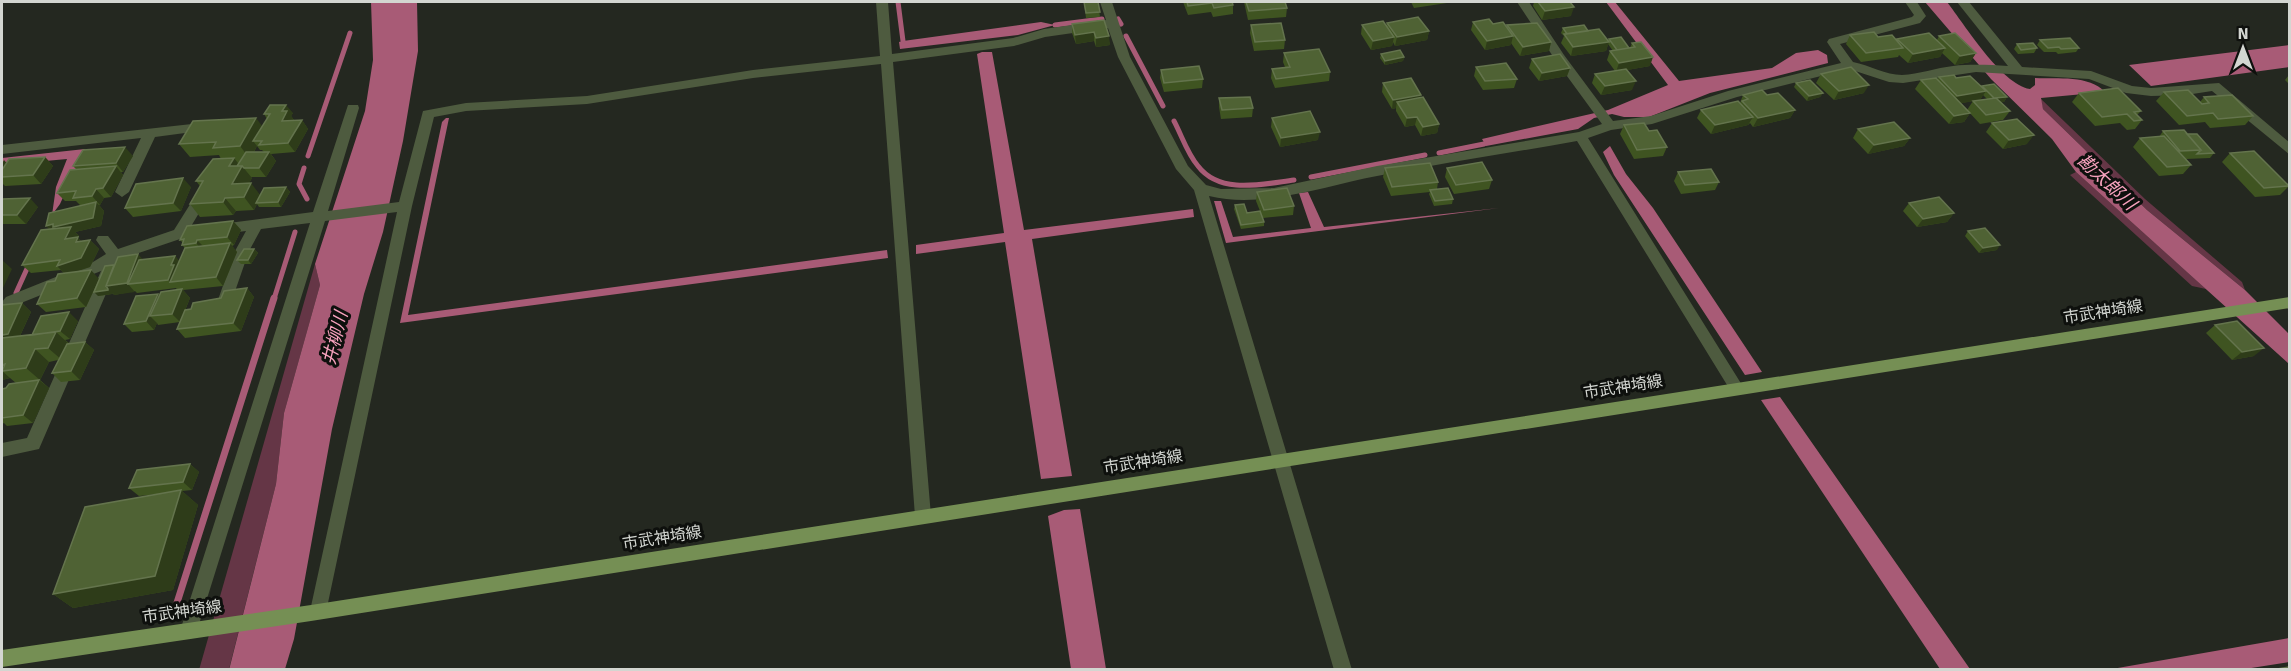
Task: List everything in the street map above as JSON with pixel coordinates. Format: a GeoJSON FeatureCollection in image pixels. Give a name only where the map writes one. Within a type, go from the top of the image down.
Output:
{"type":"FeatureCollection","features":[{"type":"Feature","properties":{"kind":"main road","name":"市武神埼線"},"geometry":{"type":"LineString","coordinates":[[2,659],[2285,303]]}},
{"type":"Feature","properties":{"kind":"street"},"geometry":{"type":"LineString","coordinates":[[882,2],[923,516]]}},
{"type":"Feature","properties":{"kind":"street"},"geometry":{"type":"LineString","coordinates":[[1106,2],[1124,57],[1183,169],[1202,189],[1343,669]]}},
{"type":"Feature","properties":{"kind":"street"},"geometry":{"type":"LineString","coordinates":[[1523,2],[1604,118],[1636,125],[1658,120],[1714,100],[1849,65],[1868,69],[1889,78],[1903,79],[1976,68],[2091,75],[2130,90],[2151,93],[2186,91],[2215,86],[2289,151]]}},
{"type":"Feature","properties":{"kind":"street"},"geometry":{"type":"LineString","coordinates":[[1849,65],[1833,42],[1916,20],[1920,16],[1911,2]]}},
{"type":"Feature","properties":{"kind":"street"},"geometry":{"type":"LineString","coordinates":[[1963,2],[2013,71]]}},
{"type":"Feature","properties":{"kind":"street"},"geometry":{"type":"LineString","coordinates":[[315,612],[405,206],[428,114],[466,107],[587,100],[753,74],[1014,42],[1044,33],[1114,23]]}},
{"type":"Feature","properties":{"kind":"street"},"geometry":{"type":"LineString","coordinates":[[195,630],[317,218],[353,108]]}},
{"type":"Feature","properties":{"kind":"street"},"geometry":{"type":"LineString","coordinates":[[1202,189],[1221,194],[1274,193],[1377,171],[1580,136],[1604,118]]}},
{"type":"Feature","properties":{"kind":"street"},"geometry":{"type":"LineString","coordinates":[[2,150],[227,124]]}},
{"type":"Feature","properties":{"kind":"street"},"geometry":{"type":"LineString","coordinates":[[122,192],[151,132]]}},
{"type":"Feature","properties":{"kind":"street"},"geometry":{"type":"LineString","coordinates":[[1580,136],[1737,389]]}},
{"type":"Feature","properties":{"kind":"street"},"geometry":{"type":"LineString","coordinates":[[179,234],[210,183]]}},
{"type":"Feature","properties":{"kind":"street"},"geometry":{"type":"LineString","coordinates":[[2,311],[11,301],[98,266],[115,255],[179,234],[405,206]]}},
{"type":"Feature","properties":{"kind":"street"},"geometry":{"type":"LineString","coordinates":[[225,300],[242,250],[256,226]]}},
{"type":"Feature","properties":{"kind":"street"},"geometry":{"type":"LineString","coordinates":[[103,240],[115,255]]}},
{"type":"Feature","properties":{"kind":"street"},"geometry":{"type":"LineString","coordinates":[[2,450],[33,444],[115,255]]}},
{"type":"Feature","properties":{"kind":"shaded area"},"geometry":{"type":"Polygon","coordinates":[[[2040,98],[2145,199],[2242,282],[2245,290],[2147,210],[2043,109],[2040,98]]]}},
{"type":"Feature","properties":{"kind":"shaded area"},"geometry":{"type":"Polygon","coordinates":[[[2076,172],[2206,289],[2192,286],[2070,175],[2076,172]]]}},
{"type":"Feature","properties":{"kind":"shaded area"},"geometry":{"type":"Polygon","coordinates":[[[315,264],[320,285],[284,413],[276,484],[229,669],[199,670],[315,264]]]}},
{"type":"Feature","properties":{"kind":"water","name":"井柳川"},"geometry":{"type":"Polygon","coordinates":[[[371,2],[417,2],[418,51],[403,141],[383,232],[364,294],[332,429],[294,639],[285,669],[229,670],[276,484],[284,413],[320,285],[315,264],[365,111],[373,60],[371,2]]]}},
{"type":"Feature","properties":{"kind":"water"},"geometry":{"type":"Polygon","coordinates":[[[1606,2],[1615,2],[1679,81],[1772,68],[1796,53],[1818,50],[1827,55],[1828,63],[1710,93],[1649,117],[1624,117],[1612,114],[1594,118],[1578,129],[1486,146],[1482,139],[1608,110],[1668,85],[1606,2]]]}},
{"type":"Feature","properties":{"kind":"water","name":"勘太郎川"},"geometry":{"type":"Polygon","coordinates":[[[1925,2],[1947,2],[1984,52],[2007,77],[2019,85],[2030,89],[2035,85],[2035,78],[2073,79],[2091,83],[2105,92],[2041,98],[2043,109],[2147,210],[2245,290],[2289,334],[2289,364],[2076,172],[2052,139],[1991,79],[1925,2]]]}},
{"type":"Feature","properties":{"kind":"water"},"geometry":{"type":"Polygon","coordinates":[[[1041,22],[1055,25],[1018,35],[900,49],[899,42],[903,41],[1041,22]]]}},
{"type":"Feature","properties":{"kind":"water"},"geometry":{"type":"Polygon","coordinates":[[[2289,45],[2289,67],[2151,86],[2129,65],[2289,45]]]}},
{"type":"Feature","properties":{"kind":"water"},"geometry":{"type":"Polygon","coordinates":[[[992,52],[1024,230],[1193,209],[1194,217],[1032,239],[1072,476],[1041,479],[1005,242],[916,254],[916,245],[1004,233],[977,54],[992,52]]]}},
{"type":"Feature","properties":{"kind":"water"},"geometry":{"type":"Polygon","coordinates":[[[449,118],[408,315],[887,250],[888,258],[400,323],[442,122],[449,118]]]}},
{"type":"Feature","properties":{"kind":"water"},"geometry":{"type":"Polygon","coordinates":[[[1610,146],[1626,174],[1653,208],[1762,372],[1745,375],[1614,175],[1603,152],[1610,146]]]}},
{"type":"Feature","properties":{"kind":"water"},"geometry":{"type":"Polygon","coordinates":[[[85,149],[60,204],[52,215],[56,187],[67,159],[2,165],[2,158],[85,149]]]}},
{"type":"Feature","properties":{"kind":"water"},"geometry":{"type":"Polygon","coordinates":[[[1308,192],[1324,227],[1499,208],[1226,243],[1214,201],[1221,201],[1233,237],[1311,228],[1299,193],[1308,192]]]}},
{"type":"Feature","properties":{"kind":"water"},"geometry":{"type":"Polygon","coordinates":[[[1780,397],[1970,669],[1940,669],[1761,400],[1780,397]]]}},
{"type":"Feature","properties":{"kind":"water"},"geometry":{"type":"Polygon","coordinates":[[[1080,509],[1106,669],[1071,669],[1048,516],[1064,510],[1080,509]]]}},
{"type":"Feature","properties":{"kind":"water"},"geometry":{"type":"Polygon","coordinates":[[[2289,638],[2289,662],[2245,669],[2112,669],[2289,638]]]}},
{"type":"Feature","properties":{"kind":"building"},"geometry":{"type":"Polygon","coordinates":[[[1084,2],[1098,2],[1100,12],[1086,13],[1084,2]]]}},
{"type":"Feature","properties":{"kind":"building"},"geometry":{"type":"Polygon","coordinates":[[[1187,2],[1232,2],[1233,5],[1214,8],[1212,3],[1188,6],[1187,2]]]}},
{"type":"Feature","properties":{"kind":"building"},"geometry":{"type":"Polygon","coordinates":[[[1246,2],[1285,2],[1287,8],[1249,11],[1246,2]]]}},
{"type":"Feature","properties":{"kind":"building"},"geometry":{"type":"Polygon","coordinates":[[[1538,2],[1570,2],[1574,7],[1545,11],[1538,2]]]}},
{"type":"Feature","properties":{"kind":"building"},"geometry":{"type":"Polygon","coordinates":[[[1418,17],[1429,31],[1397,37],[1387,23],[1418,17]]]}},
{"type":"Feature","properties":{"kind":"building"},"geometry":{"type":"Polygon","coordinates":[[[1489,19],[1493,24],[1503,22],[1513,36],[1487,41],[1473,22],[1489,19]]]}},
{"type":"Feature","properties":{"kind":"building"},"geometry":{"type":"Polygon","coordinates":[[[1104,20],[1109,36],[1096,38],[1094,32],[1075,35],[1072,24],[1104,20]]]}},
{"type":"Feature","properties":{"kind":"building"},"geometry":{"type":"Polygon","coordinates":[[[1383,21],[1394,37],[1373,41],[1362,25],[1383,21]]]}},
{"type":"Feature","properties":{"kind":"building"},"geometry":{"type":"Polygon","coordinates":[[[1281,23],[1285,40],[1255,42],[1251,25],[1281,23]]]}},
{"type":"Feature","properties":{"kind":"building"},"geometry":{"type":"Polygon","coordinates":[[[1537,23],[1551,42],[1523,47],[1507,25],[1537,23]]]}},
{"type":"Feature","properties":{"kind":"building"},"geometry":{"type":"Polygon","coordinates":[[[1584,25],[1588,31],[1567,34],[1563,28],[1584,25]]]}},
{"type":"Feature","properties":{"kind":"building"},"geometry":{"type":"Polygon","coordinates":[[[1599,29],[1609,42],[1573,47],[1564,34],[1599,29]]]}},
{"type":"Feature","properties":{"kind":"building"},"geometry":{"type":"Polygon","coordinates":[[[1874,32],[1878,37],[1892,35],[1903,48],[1866,53],[1850,35],[1874,32]]]}},
{"type":"Feature","properties":{"kind":"building"},"geometry":{"type":"Polygon","coordinates":[[[1929,33],[1945,48],[1913,54],[1897,39],[1929,33]]]}},
{"type":"Feature","properties":{"kind":"building"},"geometry":{"type":"Polygon","coordinates":[[[1955,33],[1976,53],[1960,56],[1939,36],[1955,33]]]}},
{"type":"Feature","properties":{"kind":"building"},"geometry":{"type":"Polygon","coordinates":[[[1621,37],[1629,48],[1617,50],[1609,39],[1621,37]]]}},
{"type":"Feature","properties":{"kind":"building"},"geometry":{"type":"Polygon","coordinates":[[[2070,38],[2079,48],[2048,48],[2040,40],[2070,38]]]}},
{"type":"Feature","properties":{"kind":"building"},"geometry":{"type":"Polygon","coordinates":[[[1641,42],[1653,57],[1619,63],[1610,51],[1635,47],[1632,43],[1641,42]]]}},
{"type":"Feature","properties":{"kind":"building"},"geometry":{"type":"Polygon","coordinates":[[[2033,43],[2037,48],[2021,50],[2017,44],[2033,43]]]}},
{"type":"Feature","properties":{"kind":"building"},"geometry":{"type":"Polygon","coordinates":[[[1319,49],[1330,72],[1276,79],[1272,69],[1290,67],[1284,53],[1319,49]]]}},
{"type":"Feature","properties":{"kind":"building"},"geometry":{"type":"Polygon","coordinates":[[[1400,50],[1404,57],[1385,61],[1381,54],[1400,50]]]}},
{"type":"Feature","properties":{"kind":"building"},"geometry":{"type":"Polygon","coordinates":[[[1560,54],[1570,68],[1542,73],[1532,59],[1560,54]]]}},
{"type":"Feature","properties":{"kind":"building"},"geometry":{"type":"Polygon","coordinates":[[[1506,63],[1517,79],[1485,81],[1476,67],[1506,63]]]}},
{"type":"Feature","properties":{"kind":"building"},"geometry":{"type":"Polygon","coordinates":[[[1199,66],[1203,79],[1164,83],[1161,70],[1199,66]]]}},
{"type":"Feature","properties":{"kind":"building"},"geometry":{"type":"Polygon","coordinates":[[[1851,67],[1869,85],[1839,91],[1821,74],[1851,67]]]}},
{"type":"Feature","properties":{"kind":"building"},"geometry":{"type":"Polygon","coordinates":[[[1626,69],[1636,81],[1605,86],[1595,74],[1626,69]]]}},
{"type":"Feature","properties":{"kind":"building"},"geometry":{"type":"Polygon","coordinates":[[[1954,75],[1956,78],[1970,76],[1986,91],[1957,96],[1939,77],[1954,75]]]}},
{"type":"Feature","properties":{"kind":"building"},"geometry":{"type":"Polygon","coordinates":[[[1411,78],[1421,95],[1393,100],[1383,83],[1411,78]]]}},
{"type":"Feature","properties":{"kind":"building"},"geometry":{"type":"Polygon","coordinates":[[[1936,78],[1970,113],[1954,116],[1921,80],[1936,78]]]}},
{"type":"Feature","properties":{"kind":"building"},"geometry":{"type":"Polygon","coordinates":[[[1810,80],[1823,93],[1809,96],[1796,83],[1810,80]]]}},
{"type":"Feature","properties":{"kind":"building"},"geometry":{"type":"Polygon","coordinates":[[[1994,84],[2007,97],[1994,98],[1982,86],[1994,84]]]}},
{"type":"Feature","properties":{"kind":"building"},"geometry":{"type":"Polygon","coordinates":[[[2118,88],[2141,111],[2134,112],[2142,120],[2134,121],[2127,114],[2102,117],[2079,93],[2118,88]]]}},
{"type":"Feature","properties":{"kind":"building"},"geometry":{"type":"Polygon","coordinates":[[[1762,90],[1767,95],[1778,93],[1795,110],[1758,118],[1742,101],[1748,99],[1743,95],[1762,90]]]}},
{"type":"Feature","properties":{"kind":"building"},"geometry":{"type":"Polygon","coordinates":[[[2188,90],[2202,104],[2209,103],[2204,97],[2232,95],[2253,116],[2218,119],[2213,113],[2187,116],[2164,92],[2188,90]]]}},
{"type":"Feature","properties":{"kind":"building"},"geometry":{"type":"Polygon","coordinates":[[[1250,97],[1253,108],[1222,110],[1219,98],[1250,97]]]}},
{"type":"Feature","properties":{"kind":"building"},"geometry":{"type":"Polygon","coordinates":[[[1423,97],[1439,124],[1423,127],[1417,117],[1407,118],[1397,102],[1423,97]]]}},
{"type":"Feature","properties":{"kind":"building"},"geometry":{"type":"Polygon","coordinates":[[[1996,98],[2010,111],[1986,115],[1973,101],[1996,98]]]}},
{"type":"Feature","properties":{"kind":"building"},"geometry":{"type":"Polygon","coordinates":[[[1738,101],[1753,117],[1715,125],[1701,110],[1738,101]]]}},
{"type":"Feature","properties":{"kind":"building"},"geometry":{"type":"Polygon","coordinates":[[[270,105],[286,105],[282,111],[287,111],[282,121],[302,120],[288,143],[259,145],[262,141],[253,141],[270,114],[264,114],[270,105]]]}},
{"type":"Feature","properties":{"kind":"building"},"geometry":{"type":"Polygon","coordinates":[[[1310,111],[1320,132],[1281,138],[1272,118],[1310,111]]]}},
{"type":"Feature","properties":{"kind":"building"},"geometry":{"type":"Polygon","coordinates":[[[256,118],[240,146],[213,148],[216,142],[179,144],[193,121],[256,118]]]}},
{"type":"Feature","properties":{"kind":"building"},"geometry":{"type":"Polygon","coordinates":[[[2017,119],[2034,135],[2009,140],[1992,123],[2017,119]]]}},
{"type":"Feature","properties":{"kind":"building"},"geometry":{"type":"Polygon","coordinates":[[[1894,122],[1910,138],[1874,145],[1858,129],[1894,122]]]}},
{"type":"Feature","properties":{"kind":"building"},"geometry":{"type":"Polygon","coordinates":[[[1644,123],[1649,131],[1657,130],[1667,147],[1637,150],[1624,125],[1644,123]]]}},
{"type":"Feature","properties":{"kind":"building"},"geometry":{"type":"Polygon","coordinates":[[[2184,130],[2201,150],[2180,151],[2163,131],[2184,130]]]}},
{"type":"Feature","properties":{"kind":"building"},"geometry":{"type":"Polygon","coordinates":[[[2187,134],[2197,134],[2214,153],[2197,154],[2201,150],[2187,134]]]}},
{"type":"Feature","properties":{"kind":"building"},"geometry":{"type":"Polygon","coordinates":[[[2164,136],[2191,165],[2167,167],[2140,138],[2164,136]]]}},
{"type":"Feature","properties":{"kind":"building"},"geometry":{"type":"Polygon","coordinates":[[[125,147],[116,163],[73,166],[83,150],[125,147]]]}},
{"type":"Feature","properties":{"kind":"building"},"geometry":{"type":"Polygon","coordinates":[[[2254,151],[2289,186],[2264,188],[2230,153],[2254,151]]]}},
{"type":"Feature","properties":{"kind":"building"},"geometry":{"type":"Polygon","coordinates":[[[246,152],[269,152],[259,168],[237,166],[246,152]]]}},
{"type":"Feature","properties":{"kind":"building"},"geometry":{"type":"Polygon","coordinates":[[[45,157],[33,175],[2,177],[2,170],[9,159],[45,157]]]}},
{"type":"Feature","properties":{"kind":"building"},"geometry":{"type":"Polygon","coordinates":[[[234,158],[229,166],[242,166],[232,184],[251,183],[244,197],[225,198],[223,202],[190,204],[203,181],[196,181],[213,159],[234,158]]]}},
{"type":"Feature","properties":{"kind":"building"},"geometry":{"type":"Polygon","coordinates":[[[1482,162],[1492,180],[1456,185],[1447,168],[1482,162]]]}},
{"type":"Feature","properties":{"kind":"building"},"geometry":{"type":"Polygon","coordinates":[[[1430,163],[1438,182],[1392,187],[1385,168],[1430,163]]]}},
{"type":"Feature","properties":{"kind":"building"},"geometry":{"type":"Polygon","coordinates":[[[116,166],[103,188],[96,189],[92,196],[73,198],[76,191],[57,193],[70,170],[116,166]]]}},
{"type":"Feature","properties":{"kind":"building"},"geometry":{"type":"Polygon","coordinates":[[[1711,169],[1719,182],[1685,185],[1678,172],[1711,169]]]}},
{"type":"Feature","properties":{"kind":"building"},"geometry":{"type":"Polygon","coordinates":[[[183,178],[173,203],[125,208],[136,184],[183,178]]]}},
{"type":"Feature","properties":{"kind":"building"},"geometry":{"type":"Polygon","coordinates":[[[286,187],[278,202],[256,203],[264,188],[286,187]]]}},
{"type":"Feature","properties":{"kind":"building"},"geometry":{"type":"Polygon","coordinates":[[[1287,188],[1294,206],[1264,210],[1257,192],[1287,188]]]}},
{"type":"Feature","properties":{"kind":"building"},"geometry":{"type":"Polygon","coordinates":[[[1448,188],[1453,199],[1435,201],[1430,190],[1448,188]]]}},
{"type":"Feature","properties":{"kind":"building"},"geometry":{"type":"Polygon","coordinates":[[[1939,197],[1954,213],[1923,219],[1909,203],[1939,197]]]}},
{"type":"Feature","properties":{"kind":"building"},"geometry":{"type":"Polygon","coordinates":[[[30,198],[17,215],[2,215],[2,199],[30,198]]]}},
{"type":"Feature","properties":{"kind":"building"},"geometry":{"type":"Polygon","coordinates":[[[96,202],[93,218],[53,227],[53,224],[46,226],[49,213],[96,202]]]}},
{"type":"Feature","properties":{"kind":"building"},"geometry":{"type":"Polygon","coordinates":[[[1244,204],[1247,213],[1260,211],[1264,222],[1241,225],[1235,205],[1244,204]]]}},
{"type":"Feature","properties":{"kind":"building"},"geometry":{"type":"Polygon","coordinates":[[[233,221],[227,237],[197,240],[196,243],[182,245],[184,239],[180,240],[187,226],[233,221]]]}},
{"type":"Feature","properties":{"kind":"building"},"geometry":{"type":"Polygon","coordinates":[[[71,227],[65,239],[78,237],[76,242],[90,240],[81,258],[57,266],[60,260],[22,265],[41,230],[71,227]]]}},
{"type":"Feature","properties":{"kind":"building"},"geometry":{"type":"Polygon","coordinates":[[[1985,228],[2000,245],[1983,248],[1968,231],[1985,228]]]}},
{"type":"Feature","properties":{"kind":"building"},"geometry":{"type":"Polygon","coordinates":[[[230,243],[216,277],[170,282],[185,248],[230,243]]]}},
{"type":"Feature","properties":{"kind":"building"},"geometry":{"type":"Polygon","coordinates":[[[244,249],[254,249],[248,260],[237,260],[244,249]]]}},
{"type":"Feature","properties":{"kind":"building"},"geometry":{"type":"Polygon","coordinates":[[[138,254],[127,283],[106,286],[118,257],[138,254]]]}},
{"type":"Feature","properties":{"kind":"building"},"geometry":{"type":"Polygon","coordinates":[[[175,256],[168,280],[128,284],[139,260],[175,256]]]}},
{"type":"Feature","properties":{"kind":"building"},"geometry":{"type":"Polygon","coordinates":[[[114,265],[106,286],[108,290],[94,292],[105,266],[114,265]]]}},
{"type":"Feature","properties":{"kind":"building"},"geometry":{"type":"Polygon","coordinates":[[[91,270],[77,298],[37,304],[47,282],[55,281],[58,274],[91,270]]]}},
{"type":"Feature","properties":{"kind":"building"},"geometry":{"type":"Polygon","coordinates":[[[247,288],[233,323],[177,329],[185,310],[191,309],[193,303],[221,298],[224,291],[247,288]]]}},
{"type":"Feature","properties":{"kind":"building"},"geometry":{"type":"Polygon","coordinates":[[[182,289],[172,314],[150,316],[161,292],[182,289]]]}},
{"type":"Feature","properties":{"kind":"building"},"geometry":{"type":"Polygon","coordinates":[[[158,294],[146,321],[124,324],[136,296],[158,294]]]}},
{"type":"Feature","properties":{"kind":"building"},"geometry":{"type":"Polygon","coordinates":[[[22,303],[8,334],[2,335],[2,305],[22,303]]]}},
{"type":"Feature","properties":{"kind":"building"},"geometry":{"type":"Polygon","coordinates":[[[69,312],[60,331],[32,335],[41,316],[69,312]]]}},
{"type":"Feature","properties":{"kind":"building"},"geometry":{"type":"Polygon","coordinates":[[[2237,321],[2264,348],[2242,352],[2215,325],[2237,321]]]}},
{"type":"Feature","properties":{"kind":"building"},"geometry":{"type":"Polygon","coordinates":[[[56,332],[48,348],[35,349],[26,368],[2,371],[5,364],[2,365],[2,338],[56,332]]]}},
{"type":"Feature","properties":{"kind":"building"},"geometry":{"type":"Polygon","coordinates":[[[85,342],[71,371],[52,373],[67,344],[85,342]]]}},
{"type":"Feature","properties":{"kind":"building"},"geometry":{"type":"Polygon","coordinates":[[[39,380],[23,415],[2,418],[2,389],[9,384],[39,380]]]}},
{"type":"Feature","properties":{"kind":"building"},"geometry":{"type":"Polygon","coordinates":[[[190,464],[183,482],[129,488],[137,470],[190,464]]]}},
{"type":"Feature","properties":{"kind":"building"},"geometry":{"type":"Polygon","coordinates":[[[181,490],[155,576],[53,594],[85,507],[181,490]]]}},
{"type":"Feature","properties":{"kind":"waterway"},"geometry":{"type":"LineString","coordinates":[[898,2],[903,41]]}},
{"type":"Feature","properties":{"kind":"waterway"},"geometry":{"type":"LineString","coordinates":[[1055,25],[1102,19]]}},
{"type":"Feature","properties":{"kind":"waterway"},"geometry":{"type":"LineString","coordinates":[[1118,19],[1121,24]]}},
{"type":"Feature","properties":{"kind":"waterway"},"geometry":{"type":"LineString","coordinates":[[308,156],[350,33]]}},
{"type":"Feature","properties":{"kind":"waterway"},"geometry":{"type":"LineString","coordinates":[[1126,36],[1163,106]]}},
{"type":"Feature","properties":{"kind":"waterway"},"geometry":{"type":"LineString","coordinates":[[1174,121],[1194,161],[1207,175],[1218,181],[1256,185],[1294,180]]}},
{"type":"Feature","properties":{"kind":"waterway"},"geometry":{"type":"LineString","coordinates":[[1439,153],[1484,144]]}},
{"type":"Feature","properties":{"kind":"waterway"},"geometry":{"type":"LineString","coordinates":[[1311,177],[1425,155]]}},
{"type":"Feature","properties":{"kind":"waterway"},"geometry":{"type":"LineString","coordinates":[[304,168],[299,184],[307,199]]}},
{"type":"Feature","properties":{"kind":"waterway"},"geometry":{"type":"LineString","coordinates":[[274,299],[295,232]]}},
{"type":"Feature","properties":{"kind":"waterway"},"geometry":{"type":"LineString","coordinates":[[16,293],[30,262]]}},
{"type":"Feature","properties":{"kind":"waterway"},"geometry":{"type":"LineString","coordinates":[[175,609],[274,298]]}}]}
